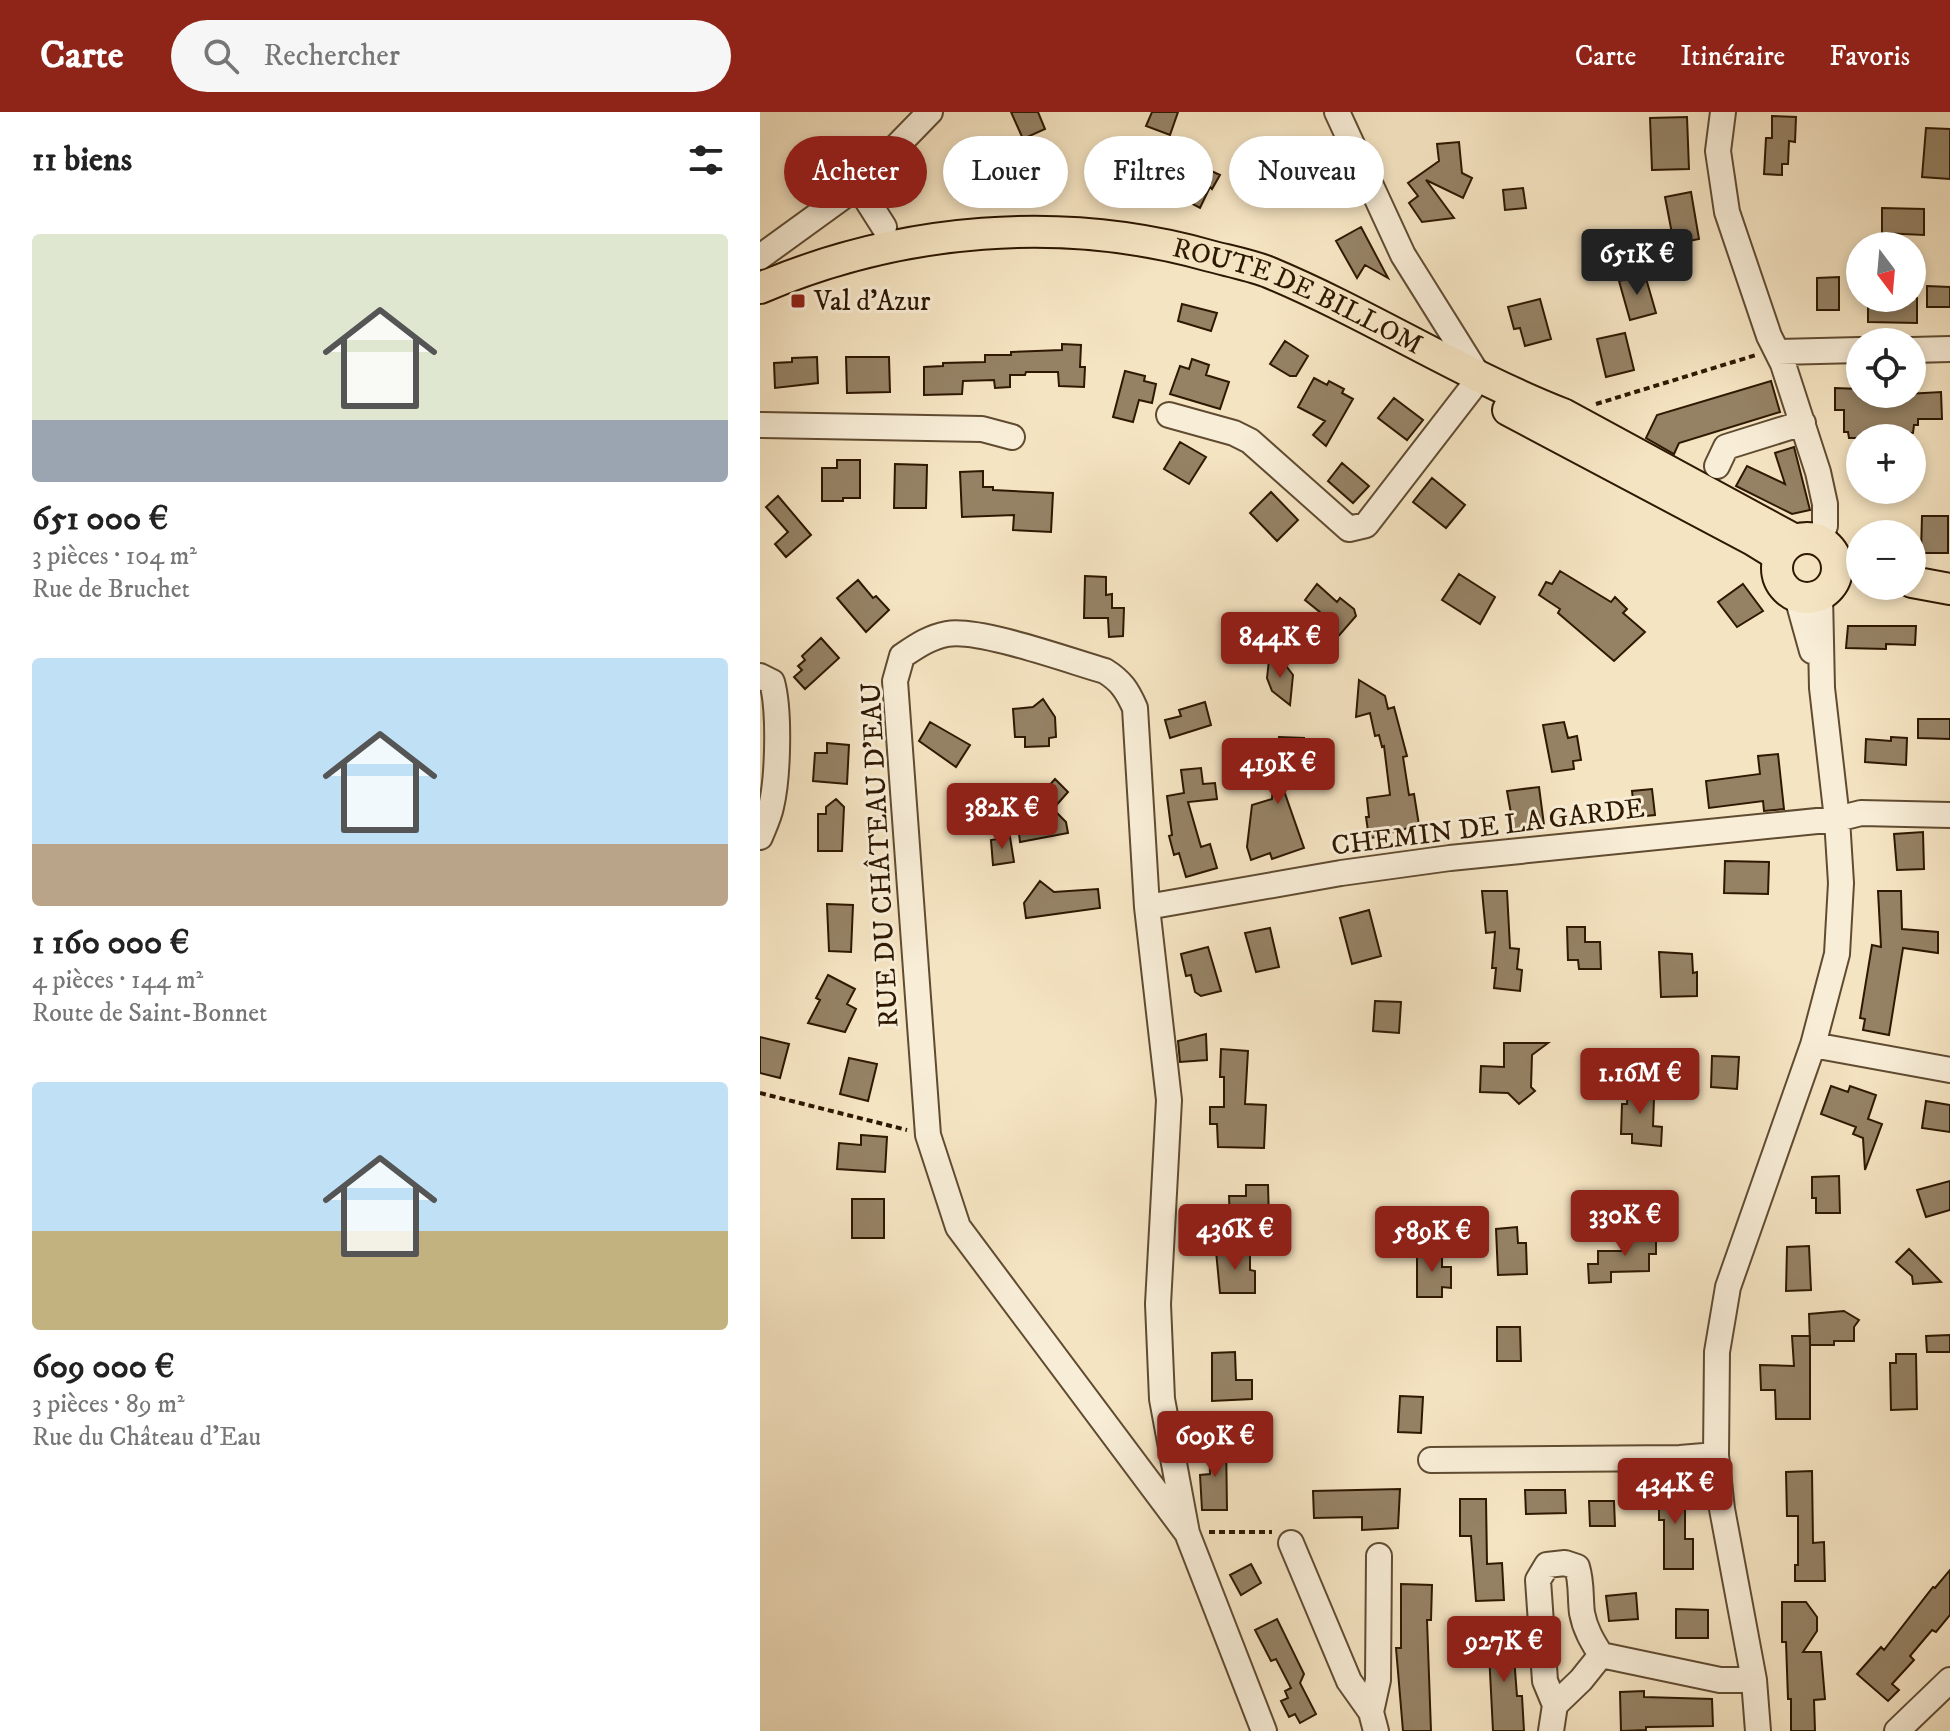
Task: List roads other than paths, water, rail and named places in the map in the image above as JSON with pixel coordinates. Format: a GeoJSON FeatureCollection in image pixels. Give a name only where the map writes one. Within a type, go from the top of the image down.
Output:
{"type":"FeatureCollection","features":[{"type":"Feature","properties":{"kind":"main road","name":"ROUTE DE BILLOM"},"geometry":{"type":"LineString","coordinates":[[760,288],[840,259],[954,235],[1022,231],[1114,236],[1165,243],[1266,271],[1369,319],[1475,382],[1563,414],[1798,545]]}},
{"type":"Feature","properties":{"kind":"main road","name":"ROUTE DE BILLOM"},"geometry":{"type":"LineString","coordinates":[[760,307],[845,276],[951,253],[1024,248],[1111,251],[1177,263],[1267,290],[1475,382],[1798,545]]}},
{"type":"Feature","properties":{"kind":"main road"},"geometry":{"type":"LineString","coordinates":[[1846,567],[1829,547],[1798,545],[1776,568],[1779,581],[1786,591],[1808,596],[1828,590],[1835,579],[1846,572]]}},
{"type":"Feature","properties":{"kind":"main road"},"geometry":{"type":"LineString","coordinates":[[1926,585],[1950,589]]}},
{"type":"Feature","properties":{"kind":"street"},"geometry":{"type":"LineString","coordinates":[[907,136],[930,112]]}},
{"type":"Feature","properties":{"kind":"street"},"geometry":{"type":"LineString","coordinates":[[1169,415],[1234,433],[1250,441],[1349,529],[1366,525],[1475,382],[1403,255],[1337,112]]}},
{"type":"Feature","properties":{"kind":"street"},"geometry":{"type":"LineString","coordinates":[[1723,112],[1718,151],[1727,212],[1769,336],[1778,352],[1803,423],[1825,504],[1825,526],[1798,545]]}},
{"type":"Feature","properties":{"kind":"street"},"geometry":{"type":"LineString","coordinates":[[760,257],[828,208]]}},
{"type":"Feature","properties":{"kind":"street"},"geometry":{"type":"LineString","coordinates":[[872,208],[884,227]]}},
{"type":"Feature","properties":{"kind":"street"},"geometry":{"type":"LineString","coordinates":[[1926,350],[1950,349]]}},
{"type":"Feature","properties":{"kind":"street"},"geometry":{"type":"LineString","coordinates":[[1778,352],[1846,350]]}},
{"type":"Feature","properties":{"kind":"street"},"geometry":{"type":"LineString","coordinates":[[1717,466],[1726,447],[1803,423]]}},
{"type":"Feature","properties":{"kind":"street"},"geometry":{"type":"LineString","coordinates":[[760,425],[982,429],[1012,437]]}},
{"type":"Feature","properties":{"kind":"street"},"geometry":{"type":"LineString","coordinates":[[1758,1731],[1754,1680],[1722,1509],[1716,1455],[1717,1352],[1728,1287],[1813,1045],[1837,954],[1841,883],[1837,819],[1808,596]]}},
{"type":"Feature","properties":{"kind":"street","name":"RUE DU CHÂTEAU D'EAU"},"geometry":{"type":"LineString","coordinates":[[1187,1533],[958,1227],[928,1135],[895,681],[902,656],[928,639],[950,633],[977,634],[1105,671],[1117,678],[1126,689],[1135,708],[1147,907],[1169,1100],[1158,1304],[1162,1399],[1187,1533],[1264,1731]]}},
{"type":"Feature","properties":{"kind":"street"},"geometry":{"type":"LineString","coordinates":[[760,676],[772,682],[776,696],[775,774],[771,809],[760,837]]}},
{"type":"Feature","properties":{"kind":"street","name":"CHEMIN DE LA GARDE"},"geometry":{"type":"LineString","coordinates":[[1147,907],[1341,873],[1450,858],[1837,819],[1861,813],[1950,815]]}},
{"type":"Feature","properties":{"kind":"street"},"geometry":{"type":"LineString","coordinates":[[1813,1045],[1950,1070]]}},
{"type":"Feature","properties":{"kind":"street"},"geometry":{"type":"LineString","coordinates":[[1431,1460],[1716,1455]]}},
{"type":"Feature","properties":{"kind":"street"},"geometry":{"type":"LineString","coordinates":[[1291,1543],[1349,1681],[1373,1722]]}},
{"type":"Feature","properties":{"kind":"street"},"geometry":{"type":"LineString","coordinates":[[1373,1722],[1378,1680],[1379,1556]]}},
{"type":"Feature","properties":{"kind":"street"},"geometry":{"type":"LineString","coordinates":[[1555,1705],[1545,1681],[1538,1580],[1547,1565],[1565,1563],[1577,1567],[1587,1633],[1601,1655],[1720,1680],[1754,1680]]}},
{"type":"Feature","properties":{"kind":"street"},"geometry":{"type":"LineString","coordinates":[[1551,1731],[1550,1721],[1555,1705],[1601,1655]]}},
{"type":"Feature","properties":{"kind":"street"},"geometry":{"type":"LineString","coordinates":[[1897,1731],[1950,1680]]}},
{"type":"Feature","properties":{"kind":"place","name":"Val d'Azur"},"geometry":{"type":"Point","coordinates":[798,301]}}]}
